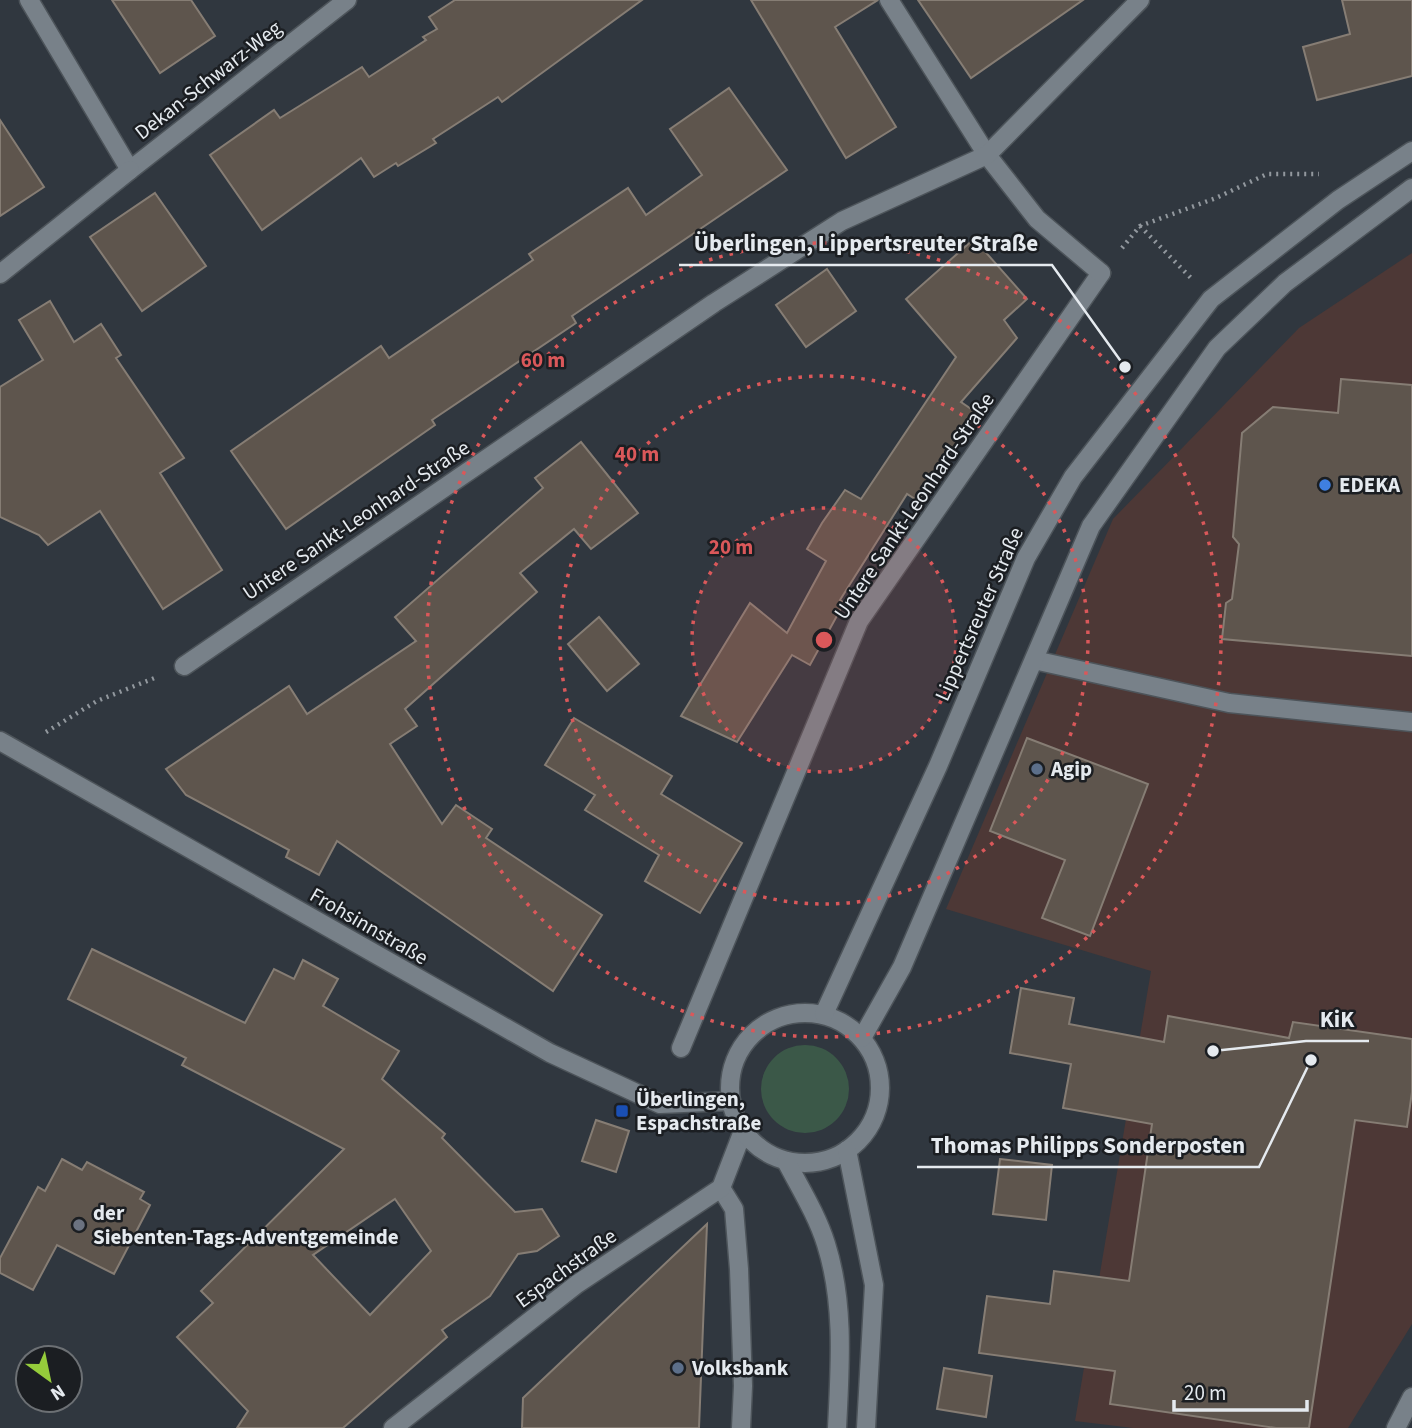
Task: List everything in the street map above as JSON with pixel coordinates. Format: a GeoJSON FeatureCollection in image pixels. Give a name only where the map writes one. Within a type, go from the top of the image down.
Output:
{"type":"FeatureCollection","features":[{"type":"Feature","properties":{"kind":"street","name":"Dekan-Schwarz-Weg"},"geometry":{"type":"LineString","coordinates":[[29,0],[130,170]]}},
{"type":"Feature","properties":{"kind":"street","name":"Dekan-Schwarz-Weg"},"geometry":{"type":"LineString","coordinates":[[0,274],[347,0]]}},
{"type":"Feature","properties":{"kind":"street"},"geometry":{"type":"LineString","coordinates":[[889,0],[987,155],[1037,219],[1101,273]]}},
{"type":"Feature","properties":{"kind":"street","name":"Untere Sankt-Leonhard-Straße"},"geometry":{"type":"LineString","coordinates":[[184,666],[714,303],[830,229],[987,155],[1140,0]]}},
{"type":"Feature","properties":{"kind":"street","name":"Lippertsreuter Straße"},"geometry":{"type":"LineString","coordinates":[[824,1014],[938,766],[1026,558],[1073,477],[1211,299],[1338,200],[1412,151]]}},
{"type":"Feature","properties":{"kind":"street"},"geometry":{"type":"LineString","coordinates":[[862,1038],[902,967],[1091,526],[1217,348],[1285,283],[1358,225],[1412,188]]}},
{"type":"Feature","properties":{"kind":"street","name":"Untere Sankt-Leonhard-Straße"},"geometry":{"type":"LineString","coordinates":[[681,1048],[859,621],[1101,273]]}},
{"type":"Feature","properties":{"kind":"street"},"geometry":{"type":"LineString","coordinates":[[1034,660],[1229,703],[1412,722]]}},
{"type":"Feature","properties":{"kind":"street","name":"Frohsinnstraße"},"geometry":{"type":"LineString","coordinates":[[0,741],[550,1053],[660,1104],[731,1101]]}},
{"type":"Feature","properties":{"kind":"street"},"geometry":{"type":"LineString","coordinates":[[807,1012],[824,1014],[845,1023],[862,1038],[874,1056],[880,1076],[880,1097],[874,1118],[863,1137],[828,1160],[807,1163],[786,1161],[756,1146],[743,1130],[731,1101],[732,1068],[748,1038],[775,1019],[807,1012]]}},
{"type":"Feature","properties":{"kind":"street"},"geometry":{"type":"LineString","coordinates":[[741,1428],[743,1386],[734,1209],[721,1188],[743,1130]]}},
{"type":"Feature","properties":{"kind":"street"},"geometry":{"type":"LineString","coordinates":[[847,1150],[874,1285],[866,1428]]}},
{"type":"Feature","properties":{"kind":"street"},"geometry":{"type":"LineString","coordinates":[[786,1161],[826,1244],[835,1288],[841,1342],[837,1428]]}},
{"type":"Feature","properties":{"kind":"street","name":"Espachstraße"},"geometry":{"type":"LineString","coordinates":[[393,1428],[577,1284],[721,1188]]}},
{"type":"Feature","properties":{"kind":"street"},"geometry":{"type":"LineString","coordinates":[[1396,1428],[1412,1397]]}},
{"type":"Feature","properties":{"kind":"path"},"geometry":{"type":"LineString","coordinates":[[1101,273],[1140,226],[1216,198],[1267,174],[1317,172],[1338,200]]}},
{"type":"Feature","properties":{"kind":"path"},"geometry":{"type":"LineString","coordinates":[[1140,226],[1211,299]]}},
{"type":"Feature","properties":{"kind":"path"},"geometry":{"type":"LineString","coordinates":[[19,752],[97,701],[184,666]]}},
{"type":"Feature","properties":{"kind":"shaded area"},"geometry":{"type":"Polygon","coordinates":[[[1412,253],[1412,1324],[1348,1428],[1133,1428],[1075,1421],[1151,971],[946,909],[1113,519],[1299,328],[1412,253]]]}},
{"type":"Feature","properties":{"kind":"green space"},"geometry":{"type":"Polygon","coordinates":[[[805,1045],[822,1048],[836,1058],[846,1072],[849,1089],[846,1106],[836,1120],[822,1130],[805,1133],[788,1130],[774,1120],[764,1106],[761,1089],[764,1072],[774,1058],[788,1048],[805,1045]]]}},
{"type":"Feature","properties":{"kind":"building"},"geometry":{"type":"Polygon","coordinates":[[[112,0],[191,0],[215,36],[160,73],[112,0]]]}},
{"type":"Feature","properties":{"kind":"building"},"geometry":{"type":"Polygon","coordinates":[[[455,0],[642,0],[502,102],[498,97],[433,139],[436,143],[398,166],[396,163],[374,177],[361,158],[262,230],[210,155],[274,110],[280,118],[362,67],[369,77],[426,40],[423,37],[437,29],[429,17],[455,0]]]}},
{"type":"Feature","properties":{"kind":"building"},"geometry":{"type":"Polygon","coordinates":[[[751,0],[878,0],[835,27],[896,127],[846,158],[751,0]]]}},
{"type":"Feature","properties":{"kind":"building"},"geometry":{"type":"Polygon","coordinates":[[[918,0],[1083,0],[971,78],[918,0]]]}},
{"type":"Feature","properties":{"kind":"building"},"geometry":{"type":"Polygon","coordinates":[[[1342,0],[1412,0],[1412,76],[1317,100],[1303,47],[1350,34],[1342,0]]]}},
{"type":"Feature","properties":{"kind":"building"},"geometry":{"type":"Polygon","coordinates":[[[729,88],[787,170],[572,316],[576,323],[432,420],[435,425],[286,529],[231,451],[381,346],[389,358],[533,260],[529,254],[628,188],[646,215],[702,175],[670,129],[729,88]]]}},
{"type":"Feature","properties":{"kind":"building"},"geometry":{"type":"Polygon","coordinates":[[[0,120],[44,187],[0,216],[0,120]]]}},
{"type":"Feature","properties":{"kind":"building"},"geometry":{"type":"Polygon","coordinates":[[[155,193],[206,266],[142,311],[90,237],[155,193]]]}},
{"type":"Feature","properties":{"kind":"building"},"geometry":{"type":"Polygon","coordinates":[[[974,239],[1027,299],[1004,320],[1017,338],[961,402],[977,413],[918,501],[907,494],[840,600],[844,603],[810,665],[792,655],[737,742],[681,716],[750,603],[787,633],[826,561],[807,549],[822,523],[845,490],[861,499],[956,357],[906,299],[974,239]]]}},
{"type":"Feature","properties":{"kind":"building"},"geometry":{"type":"Polygon","coordinates":[[[827,269],[856,311],[806,347],[776,305],[827,269]]]}},
{"type":"Feature","properties":{"kind":"building"},"geometry":{"type":"Polygon","coordinates":[[[50,301],[74,342],[101,324],[121,355],[116,358],[184,458],[160,473],[222,570],[163,609],[100,511],[48,545],[39,535],[0,517],[0,387],[43,360],[19,320],[50,301]]]}},
{"type":"Feature","properties":{"kind":"building","name":"EDEKA"},"geometry":{"type":"Polygon","coordinates":[[[1341,379],[1412,385],[1412,656],[1222,639],[1226,603],[1232,599],[1239,544],[1233,537],[1242,433],[1273,407],[1338,413],[1341,379]]]}},
{"type":"Feature","properties":{"kind":"building"},"geometry":{"type":"Polygon","coordinates":[[[581,442],[638,513],[591,549],[574,529],[520,573],[537,592],[405,709],[417,726],[390,744],[442,824],[456,805],[492,829],[486,838],[602,915],[553,991],[337,841],[319,875],[286,857],[289,850],[186,795],[166,769],[289,686],[307,714],[416,641],[395,617],[543,488],[535,478],[581,442]]]}},
{"type":"Feature","properties":{"kind":"building"},"geometry":{"type":"Polygon","coordinates":[[[599,617],[639,664],[607,691],[568,644],[599,617]]]}},
{"type":"Feature","properties":{"kind":"building"},"geometry":{"type":"Polygon","coordinates":[[[574,718],[672,776],[661,794],[742,843],[700,913],[645,881],[659,855],[585,810],[595,795],[545,765],[574,718]]]}},
{"type":"Feature","properties":{"kind":"building"},"geometry":{"type":"Polygon","coordinates":[[[1027,738],[1148,784],[1090,936],[1042,918],[1065,860],[990,831],[1027,738]]]}},
{"type":"Feature","properties":{"kind":"building"},"geometry":{"type":"Polygon","coordinates":[[[92,949],[245,1023],[274,969],[294,979],[303,960],[338,979],[323,1006],[399,1051],[382,1079],[445,1134],[442,1138],[515,1212],[542,1209],[559,1236],[537,1251],[518,1254],[490,1296],[442,1330],[447,1337],[343,1428],[237,1428],[248,1411],[177,1337],[213,1303],[201,1291],[344,1149],[182,1065],[186,1058],[68,999],[92,949]],[[395,1199],[313,1255],[370,1315],[431,1251],[395,1199]]]}},
{"type":"Feature","properties":{"kind":"building"},"geometry":{"type":"Polygon","coordinates":[[[1021,988],[1074,998],[1069,1024],[1164,1042],[1168,1016],[1289,1038],[1293,1022],[1412,1039],[1412,1092],[1407,1127],[1355,1120],[1309,1428],[1276,1428],[1110,1404],[1115,1371],[979,1353],[987,1296],[1050,1304],[1054,1271],[1129,1281],[1152,1124],[1063,1108],[1071,1064],[1010,1053],[1021,988]]]}},
{"type":"Feature","properties":{"kind":"building"},"geometry":{"type":"Polygon","coordinates":[[[596,1120],[629,1131],[616,1172],[582,1161],[596,1120]]]}},
{"type":"Feature","properties":{"kind":"building","name":"der Siebenten-Tags-Adventgemeinde"},"geometry":{"type":"Polygon","coordinates":[[[62,1159],[82,1170],[87,1162],[144,1192],[140,1199],[150,1205],[114,1274],[57,1245],[33,1290],[0,1273],[0,1258],[38,1187],[45,1191],[62,1159]]]}},
{"type":"Feature","properties":{"kind":"building"},"geometry":{"type":"Polygon","coordinates":[[[1000,1159],[1052,1165],[1046,1220],[993,1214],[1000,1159]]]}},
{"type":"Feature","properties":{"kind":"building"},"geometry":{"type":"Polygon","coordinates":[[[707,1224],[699,1428],[522,1428],[523,1398],[707,1224]]]}},
{"type":"Feature","properties":{"kind":"building"},"geometry":{"type":"Polygon","coordinates":[[[944,1368],[992,1376],[986,1417],[937,1409],[944,1368]]]}},
{"type":"Feature","properties":{"kind":"place","name":"Überlingen, Lippertsreuter Straße"},"geometry":{"type":"Point","coordinates":[1125,367]}},
{"type":"Feature","properties":{"kind":"place","name":"EDEKA"},"geometry":{"type":"Point","coordinates":[1325,485]}},
{"type":"Feature","properties":{"kind":"place","name":"Agip"},"geometry":{"type":"Point","coordinates":[1037,769]}},
{"type":"Feature","properties":{"kind":"place","name":"KiK"},"geometry":{"type":"Point","coordinates":[1213,1051]}},
{"type":"Feature","properties":{"kind":"place","name":"Thomas Philipps Sonderposten"},"geometry":{"type":"Point","coordinates":[1311,1060]}},
{"type":"Feature","properties":{"kind":"place","name":"Überlingen, Espachstraße"},"geometry":{"type":"Point","coordinates":[622,1111]}},
{"type":"Feature","properties":{"kind":"place","name":"der Siebenten-Tags-Adventgemeinde"},"geometry":{"type":"Point","coordinates":[79,1225]}},
{"type":"Feature","properties":{"kind":"place","name":"Volksbank"},"geometry":{"type":"Point","coordinates":[678,1368]}}]}
